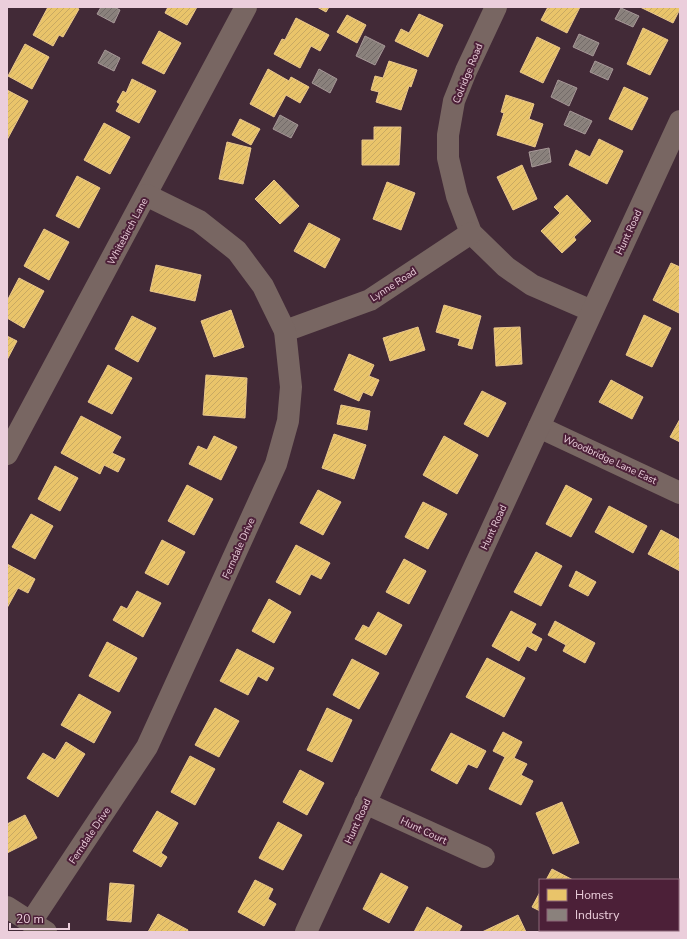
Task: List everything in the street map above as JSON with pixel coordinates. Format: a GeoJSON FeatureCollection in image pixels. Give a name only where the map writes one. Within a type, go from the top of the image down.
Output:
{"type":"FeatureCollection","features":[{"type":"Feature","properties":{"kind":"street","name":"Whitebirch Lane"},"geometry":{"type":"LineString","coordinates":[[7,454],[246,7]]}},
{"type":"Feature","properties":{"kind":"street","name":"Colridge Road"},"geometry":{"type":"LineString","coordinates":[[496,7],[466,71],[454,101],[448,135],[448,158],[457,196],[471,233],[506,267],[532,285],[592,311]]}},
{"type":"Feature","properties":{"kind":"street","name":"Hunt Road"},"geometry":{"type":"LineString","coordinates":[[306,932],[680,121]]}},
{"type":"Feature","properties":{"kind":"street","name":"Ferndale Drive"},"geometry":{"type":"LineString","coordinates":[[39,927],[148,747],[276,464],[288,421],[291,387],[285,331],[263,286],[237,251],[199,221],[146,195]]}},
{"type":"Feature","properties":{"kind":"street","name":"Lynne Road"},"geometry":{"type":"LineString","coordinates":[[285,331],[370,300],[471,233]]}},
{"type":"Feature","properties":{"kind":"street","name":"Woodbridge Lane East"},"geometry":{"type":"LineString","coordinates":[[539,427],[680,493]]}},
{"type":"Feature","properties":{"kind":"street","name":"Hunt Court"},"geometry":{"type":"LineString","coordinates":[[365,803],[484,857]]}},
{"type":"Feature","properties":{"kind":"street"},"geometry":{"type":"LineString","coordinates":[[7,907],[39,927]]}},
{"type":"Feature","properties":{"kind":"building: Homes"},"geometry":{"type":"Polygon","coordinates":[[[48,7],[75,7],[79,9],[63,37],[59,35],[53,46],[33,35],[48,7]]]}},
{"type":"Feature","properties":{"kind":"building: Homes"},"geometry":{"type":"Polygon","coordinates":[[[168,7],[197,7],[187,25],[165,13],[168,7]]]}},
{"type":"Feature","properties":{"kind":"building: Homes"},"geometry":{"type":"Polygon","coordinates":[[[317,7],[329,7],[326,12],[317,7]]]}},
{"type":"Feature","properties":{"kind":"building: Homes"},"geometry":{"type":"Polygon","coordinates":[[[548,7],[580,7],[567,33],[541,20],[548,7]]]}},
{"type":"Feature","properties":{"kind":"building: Homes"},"geometry":{"type":"Polygon","coordinates":[[[640,7],[680,7],[680,9],[673,23],[640,7]]]}},
{"type":"Feature","properties":{"kind":"building: Homes"},"geometry":{"type":"Polygon","coordinates":[[[419,14],[443,25],[428,57],[395,41],[401,29],[409,33],[419,14]]]}},
{"type":"Feature","properties":{"kind":"building: Homes"},"geometry":{"type":"Polygon","coordinates":[[[347,15],[366,25],[357,43],[337,32],[347,15]]]}},
{"type":"Feature","properties":{"kind":"building: Homes"},"geometry":{"type":"Polygon","coordinates":[[[296,18],[329,35],[320,51],[311,46],[300,68],[274,54],[282,39],[285,40],[296,18]]]}},
{"type":"Feature","properties":{"kind":"building: Homes"},"geometry":{"type":"Polygon","coordinates":[[[643,28],[668,40],[650,75],[627,64],[643,28]]]}},
{"type":"Feature","properties":{"kind":"building: Homes"},"geometry":{"type":"Polygon","coordinates":[[[159,31],[181,43],[164,74],[142,63],[159,31]]]}},
{"type":"Feature","properties":{"kind":"building: Homes"},"geometry":{"type":"Polygon","coordinates":[[[537,37],[560,48],[543,83],[520,72],[537,37]]]}},
{"type":"Feature","properties":{"kind":"building: Homes"},"geometry":{"type":"Polygon","coordinates":[[[25,44],[49,57],[32,89],[8,76],[25,44]]]}},
{"type":"Feature","properties":{"kind":"building: Homes"},"geometry":{"type":"Polygon","coordinates":[[[389,61],[417,70],[411,87],[409,86],[401,110],[376,102],[379,92],[371,90],[375,76],[383,78],[389,61]]]}},
{"type":"Feature","properties":{"kind":"building: Homes"},"geometry":{"type":"Polygon","coordinates":[[[268,69],[289,81],[291,77],[309,87],[300,103],[286,95],[274,117],[250,104],[268,69]]]}},
{"type":"Feature","properties":{"kind":"building: Homes"},"geometry":{"type":"Polygon","coordinates":[[[132,79],[156,91],[139,123],[116,111],[120,104],[117,102],[123,91],[126,93],[132,79]]]}},
{"type":"Feature","properties":{"kind":"building: Homes"},"geometry":{"type":"Polygon","coordinates":[[[624,87],[648,98],[632,130],[609,119],[624,87]]]}},
{"type":"Feature","properties":{"kind":"building: Homes"},"geometry":{"type":"Polygon","coordinates":[[[7,90],[28,101],[7,140],[7,90]]]}},
{"type":"Feature","properties":{"kind":"building: Homes"},"geometry":{"type":"Polygon","coordinates":[[[506,95],[534,104],[529,119],[543,124],[535,147],[497,135],[504,113],[501,112],[506,95]]]}},
{"type":"Feature","properties":{"kind":"building: Homes"},"geometry":{"type":"Polygon","coordinates":[[[240,119],[260,129],[251,145],[232,135],[240,119]]]}},
{"type":"Feature","properties":{"kind":"building: Homes"},"geometry":{"type":"Polygon","coordinates":[[[104,123],[130,137],[110,174],[84,160],[104,123]]]}},
{"type":"Feature","properties":{"kind":"building: Homes"},"geometry":{"type":"Polygon","coordinates":[[[374,127],[401,127],[399,165],[362,165],[362,140],[374,140],[374,127]]]}},
{"type":"Feature","properties":{"kind":"building: Homes"},"geometry":{"type":"Polygon","coordinates":[[[599,139],[623,151],[607,184],[569,165],[576,150],[590,157],[599,139]]]}},
{"type":"Feature","properties":{"kind":"building: Homes"},"geometry":{"type":"Polygon","coordinates":[[[227,142],[251,148],[243,184],[219,179],[227,142]]]}},
{"type":"Feature","properties":{"kind":"building: Homes"},"geometry":{"type":"Polygon","coordinates":[[[522,165],[537,199],[513,210],[497,177],[522,165]]]}},
{"type":"Feature","properties":{"kind":"building: Homes"},"geometry":{"type":"Polygon","coordinates":[[[77,176],[100,188],[79,228],[56,216],[77,176]]]}},
{"type":"Feature","properties":{"kind":"building: Homes"},"geometry":{"type":"Polygon","coordinates":[[[274,180],[299,206],[280,224],[255,199],[274,180]]]}},
{"type":"Feature","properties":{"kind":"building: Homes"},"geometry":{"type":"Polygon","coordinates":[[[387,182],[415,193],[401,230],[373,219],[387,182]]]}},
{"type":"Feature","properties":{"kind":"building: Homes"},"geometry":{"type":"Polygon","coordinates":[[[567,195],[591,221],[574,237],[576,240],[562,253],[541,231],[560,213],[554,207],[567,195]]]}},
{"type":"Feature","properties":{"kind":"building: Homes"},"geometry":{"type":"Polygon","coordinates":[[[309,223],[340,239],[325,268],[294,251],[309,223]]]}},
{"type":"Feature","properties":{"kind":"building: Homes"},"geometry":{"type":"Polygon","coordinates":[[[44,229],[69,242],[49,280],[24,266],[44,229]]]}},
{"type":"Feature","properties":{"kind":"building: Homes"},"geometry":{"type":"Polygon","coordinates":[[[671,263],[680,267],[679,313],[653,300],[671,263]]]}},
{"type":"Feature","properties":{"kind":"building: Homes"},"geometry":{"type":"Polygon","coordinates":[[[156,265],[201,275],[195,301],[150,291],[156,265]]]}},
{"type":"Feature","properties":{"kind":"building: Homes"},"geometry":{"type":"Polygon","coordinates":[[[19,278],[44,291],[24,328],[7,318],[7,301],[19,278]]]}},
{"type":"Feature","properties":{"kind":"building: Homes"},"geometry":{"type":"Polygon","coordinates":[[[444,305],[481,316],[472,349],[458,345],[460,339],[436,332],[444,305]]]}},
{"type":"Feature","properties":{"kind":"building: Homes"},"geometry":{"type":"Polygon","coordinates":[[[231,310],[244,347],[214,357],[201,321],[231,310]]]}},
{"type":"Feature","properties":{"kind":"building: Homes"},"geometry":{"type":"Polygon","coordinates":[[[644,315],[671,328],[652,367],[626,355],[644,315]]]}},
{"type":"Feature","properties":{"kind":"building: Homes"},"geometry":{"type":"Polygon","coordinates":[[[132,316],[156,328],[138,362],[115,349],[132,316]]]}},
{"type":"Feature","properties":{"kind":"building: Homes"},"geometry":{"type":"Polygon","coordinates":[[[418,327],[425,350],[390,361],[383,338],[418,327]]]}},
{"type":"Feature","properties":{"kind":"building: Homes"},"geometry":{"type":"Polygon","coordinates":[[[520,327],[522,364],[496,366],[494,328],[520,327]]]}},
{"type":"Feature","properties":{"kind":"building: Homes"},"geometry":{"type":"Polygon","coordinates":[[[7,336],[17,341],[7,360],[7,336]]]}},
{"type":"Feature","properties":{"kind":"building: Homes"},"geometry":{"type":"Polygon","coordinates":[[[349,354],[374,365],[369,376],[379,380],[372,396],[363,392],[359,401],[334,390],[349,354]]]}},
{"type":"Feature","properties":{"kind":"building: Homes"},"geometry":{"type":"Polygon","coordinates":[[[108,365],[132,378],[112,414],[88,402],[108,365]]]}},
{"type":"Feature","properties":{"kind":"building: Homes"},"geometry":{"type":"Polygon","coordinates":[[[206,375],[247,378],[245,418],[203,415],[206,375]]]}},
{"type":"Feature","properties":{"kind":"building: Homes"},"geometry":{"type":"Polygon","coordinates":[[[611,380],[643,397],[632,419],[599,402],[611,380]]]}},
{"type":"Feature","properties":{"kind":"building: Homes"},"geometry":{"type":"Polygon","coordinates":[[[482,391],[506,403],[488,437],[464,424],[482,391]]]}},
{"type":"Feature","properties":{"kind":"building: Homes"},"geometry":{"type":"Polygon","coordinates":[[[341,405],[370,411],[367,430],[337,424],[341,405]]]}},
{"type":"Feature","properties":{"kind":"building: Homes"},"geometry":{"type":"Polygon","coordinates":[[[81,416],[121,437],[112,453],[125,459],[118,472],[104,465],[100,474],[61,453],[81,416]]]}},
{"type":"Feature","properties":{"kind":"building: Homes"},"geometry":{"type":"Polygon","coordinates":[[[680,419],[680,442],[670,437],[680,419]]]}},
{"type":"Feature","properties":{"kind":"building: Homes"},"geometry":{"type":"Polygon","coordinates":[[[334,434],[366,445],[354,479],[322,468],[334,434]]]}},
{"type":"Feature","properties":{"kind":"building: Homes"},"geometry":{"type":"Polygon","coordinates":[[[214,436],[237,447],[221,480],[189,464],[198,446],[207,450],[214,436]]]}},
{"type":"Feature","properties":{"kind":"building: Homes"},"geometry":{"type":"Polygon","coordinates":[[[444,436],[478,455],[457,494],[423,475],[444,436]]]}},
{"type":"Feature","properties":{"kind":"building: Homes"},"geometry":{"type":"Polygon","coordinates":[[[55,466],[78,478],[60,511],[38,499],[55,466]]]}},
{"type":"Feature","properties":{"kind":"building: Homes"},"geometry":{"type":"Polygon","coordinates":[[[187,485],[213,499],[194,535],[168,521],[187,485]]]}},
{"type":"Feature","properties":{"kind":"building: Homes"},"geometry":{"type":"Polygon","coordinates":[[[566,485],[592,499],[571,537],[546,524],[566,485]]]}},
{"type":"Feature","properties":{"kind":"building: Homes"},"geometry":{"type":"Polygon","coordinates":[[[318,490],[341,502],[323,535],[300,523],[318,490]]]}},
{"type":"Feature","properties":{"kind":"building: Homes"},"geometry":{"type":"Polygon","coordinates":[[[423,502],[447,514],[428,549],[405,537],[423,502]]]}},
{"type":"Feature","properties":{"kind":"building: Homes"},"geometry":{"type":"Polygon","coordinates":[[[609,506],[647,526],[633,553],[595,532],[609,506]]]}},
{"type":"Feature","properties":{"kind":"building: Homes"},"geometry":{"type":"Polygon","coordinates":[[[31,514],[53,526],[35,559],[12,547],[31,514]]]}},
{"type":"Feature","properties":{"kind":"building: Homes"},"geometry":{"type":"Polygon","coordinates":[[[661,530],[680,540],[680,571],[648,554],[661,530]]]}},
{"type":"Feature","properties":{"kind":"building: Homes"},"geometry":{"type":"Polygon","coordinates":[[[162,540],[185,552],[168,585],[145,573],[162,540]]]}},
{"type":"Feature","properties":{"kind":"building: Homes"},"geometry":{"type":"Polygon","coordinates":[[[296,545],[330,563],[321,579],[311,574],[300,595],[276,582],[296,545]]]}},
{"type":"Feature","properties":{"kind":"building: Homes"},"geometry":{"type":"Polygon","coordinates":[[[536,552],[562,566],[541,606],[514,592],[536,552]]]}},
{"type":"Feature","properties":{"kind":"building: Homes"},"geometry":{"type":"Polygon","coordinates":[[[404,559],[426,571],[409,604],[386,592],[404,559]]]}},
{"type":"Feature","properties":{"kind":"building: Homes"},"geometry":{"type":"Polygon","coordinates":[[[7,564],[35,579],[28,593],[18,588],[7,608],[7,564]]]}},
{"type":"Feature","properties":{"kind":"building: Homes"},"geometry":{"type":"Polygon","coordinates":[[[576,571],[596,582],[588,596],[569,586],[576,571]]]}},
{"type":"Feature","properties":{"kind":"building: Homes"},"geometry":{"type":"Polygon","coordinates":[[[137,591],[161,603],[143,637],[113,620],[121,606],[127,609],[137,591]]]}},
{"type":"Feature","properties":{"kind":"building: Homes"},"geometry":{"type":"Polygon","coordinates":[[[269,599],[291,612],[274,643],[252,631],[269,599]]]}},
{"type":"Feature","properties":{"kind":"building: Homes"},"geometry":{"type":"Polygon","coordinates":[[[511,611],[536,624],[531,633],[542,639],[536,651],[527,646],[519,661],[492,646],[511,611]]]}},
{"type":"Feature","properties":{"kind":"building: Homes"},"geometry":{"type":"Polygon","coordinates":[[[378,612],[402,625],[386,655],[355,639],[363,625],[369,628],[378,612]]]}},
{"type":"Feature","properties":{"kind":"building: Homes"},"geometry":{"type":"Polygon","coordinates":[[[555,621],[595,643],[585,663],[563,651],[566,645],[548,635],[555,621]]]}},
{"type":"Feature","properties":{"kind":"building: Homes"},"geometry":{"type":"Polygon","coordinates":[[[107,642],[137,658],[119,692],[89,676],[107,642]]]}},
{"type":"Feature","properties":{"kind":"building: Homes"},"geometry":{"type":"Polygon","coordinates":[[[237,649],[274,668],[267,681],[258,676],[248,695],[220,681],[237,649]]]}},
{"type":"Feature","properties":{"kind":"building: Homes"},"geometry":{"type":"Polygon","coordinates":[[[487,658],[525,678],[504,717],[466,697],[487,658]]]}},
{"type":"Feature","properties":{"kind":"building: Homes"},"geometry":{"type":"Polygon","coordinates":[[[352,659],[379,673],[359,709],[333,695],[352,659]]]}},
{"type":"Feature","properties":{"kind":"building: Homes"},"geometry":{"type":"Polygon","coordinates":[[[79,694],[111,712],[94,743],[61,725],[79,694]]]}},
{"type":"Feature","properties":{"kind":"building: Homes"},"geometry":{"type":"Polygon","coordinates":[[[215,708],[239,721],[219,757],[195,745],[215,708]]]}},
{"type":"Feature","properties":{"kind":"building: Homes"},"geometry":{"type":"Polygon","coordinates":[[[327,708],[352,720],[332,762],[307,750],[327,708]]]}},
{"type":"Feature","properties":{"kind":"building: Homes"},"geometry":{"type":"Polygon","coordinates":[[[503,732],[522,742],[514,758],[527,764],[521,775],[533,781],[521,805],[489,789],[505,757],[493,751],[503,732]]]}},
{"type":"Feature","properties":{"kind":"building: Homes"},"geometry":{"type":"Polygon","coordinates":[[[451,733],[486,751],[477,768],[468,764],[457,784],[431,770],[451,733]]]}},
{"type":"Feature","properties":{"kind":"building: Homes"},"geometry":{"type":"Polygon","coordinates":[[[66,742],[85,754],[58,797],[27,778],[43,753],[55,760],[66,742]]]}},
{"type":"Feature","properties":{"kind":"building: Homes"},"geometry":{"type":"Polygon","coordinates":[[[190,756],[215,769],[195,805],[171,792],[190,756]]]}},
{"type":"Feature","properties":{"kind":"building: Homes"},"geometry":{"type":"Polygon","coordinates":[[[300,770],[324,783],[307,815],[283,802],[300,770]]]}},
{"type":"Feature","properties":{"kind":"building: Homes"},"geometry":{"type":"Polygon","coordinates":[[[562,802],[579,843],[553,854],[536,813],[562,802]]]}},
{"type":"Feature","properties":{"kind":"building: Homes"},"geometry":{"type":"Polygon","coordinates":[[[157,811],[178,823],[161,853],[167,857],[161,867],[133,851],[157,811]]]}},
{"type":"Feature","properties":{"kind":"building: Homes"},"geometry":{"type":"Polygon","coordinates":[[[25,815],[37,838],[7,853],[7,824],[25,815]]]}},
{"type":"Feature","properties":{"kind":"building: Homes"},"geometry":{"type":"Polygon","coordinates":[[[278,822],[302,835],[283,870],[259,858],[278,822]]]}},
{"type":"Feature","properties":{"kind":"building: Homes"},"geometry":{"type":"Polygon","coordinates":[[[552,869],[571,879],[547,879],[552,869]]]}},
{"type":"Feature","properties":{"kind":"building: Homes"},"geometry":{"type":"Polygon","coordinates":[[[381,873],[408,887],[389,923],[363,909],[381,873]]]}},
{"type":"Feature","properties":{"kind":"building: Homes"},"geometry":{"type":"Polygon","coordinates":[[[255,880],[273,889],[268,899],[276,904],[264,926],[238,912],[255,880]]]}},
{"type":"Feature","properties":{"kind":"building: Homes"},"geometry":{"type":"Polygon","coordinates":[[[110,883],[134,885],[131,922],[107,920],[110,883]]]}},
{"type":"Feature","properties":{"kind":"building: Homes"},"geometry":{"type":"Polygon","coordinates":[[[539,894],[539,910],[532,907],[539,894]]]}},
{"type":"Feature","properties":{"kind":"building: Homes"},"geometry":{"type":"Polygon","coordinates":[[[427,907],[462,926],[459,932],[414,932],[427,907]]]}},
{"type":"Feature","properties":{"kind":"building: Homes"},"geometry":{"type":"Polygon","coordinates":[[[679,913],[680,914],[679,924],[679,913]]]}},
{"type":"Feature","properties":{"kind":"building: Homes"},"geometry":{"type":"Polygon","coordinates":[[[158,914],[188,930],[187,932],[148,932],[158,914]]]}},
{"type":"Feature","properties":{"kind":"building: Homes"},"geometry":{"type":"Polygon","coordinates":[[[518,915],[526,932],[482,932],[518,915]]]}},
{"type":"Feature","properties":{"kind":"building: Homes"},"geometry":{"type":"Polygon","coordinates":[[[641,931],[673,931],[672,932],[640,932],[641,931]]]}},
{"type":"Feature","properties":{"kind":"building: Industry"},"geometry":{"type":"Polygon","coordinates":[[[101,7],[114,7],[120,10],[114,23],[97,14],[101,7]]]}},
{"type":"Feature","properties":{"kind":"building: Industry"},"geometry":{"type":"Polygon","coordinates":[[[621,8],[639,16],[633,27],[615,19],[621,8]]]}},
{"type":"Feature","properties":{"kind":"building: Industry"},"geometry":{"type":"Polygon","coordinates":[[[579,34],[599,43],[593,56],[573,47],[579,34]]]}},
{"type":"Feature","properties":{"kind":"building: Industry"},"geometry":{"type":"Polygon","coordinates":[[[365,36],[385,46],[375,65],[356,56],[365,36]]]}},
{"type":"Feature","properties":{"kind":"building: Industry"},"geometry":{"type":"Polygon","coordinates":[[[105,50],[120,58],[114,71],[98,63],[105,50]]]}},
{"type":"Feature","properties":{"kind":"building: Industry"},"geometry":{"type":"Polygon","coordinates":[[[595,61],[613,69],[608,80],[590,72],[595,61]]]}},
{"type":"Feature","properties":{"kind":"building: Industry"},"geometry":{"type":"Polygon","coordinates":[[[319,69],[337,79],[330,93],[312,83],[319,69]]]}},
{"type":"Feature","properties":{"kind":"building: Industry"},"geometry":{"type":"Polygon","coordinates":[[[558,80],[577,88],[569,106],[551,97],[558,80]]]}},
{"type":"Feature","properties":{"kind":"building: Industry"},"geometry":{"type":"Polygon","coordinates":[[[570,111],[592,121],[585,134],[564,125],[570,111]]]}},
{"type":"Feature","properties":{"kind":"building: Industry"},"geometry":{"type":"Polygon","coordinates":[[[280,115],[298,125],[291,138],[273,129],[280,115]]]}},
{"type":"Feature","properties":{"kind":"building: Industry"},"geometry":{"type":"Polygon","coordinates":[[[549,148],[551,162],[532,167],[529,152],[549,148]]]}}]}
